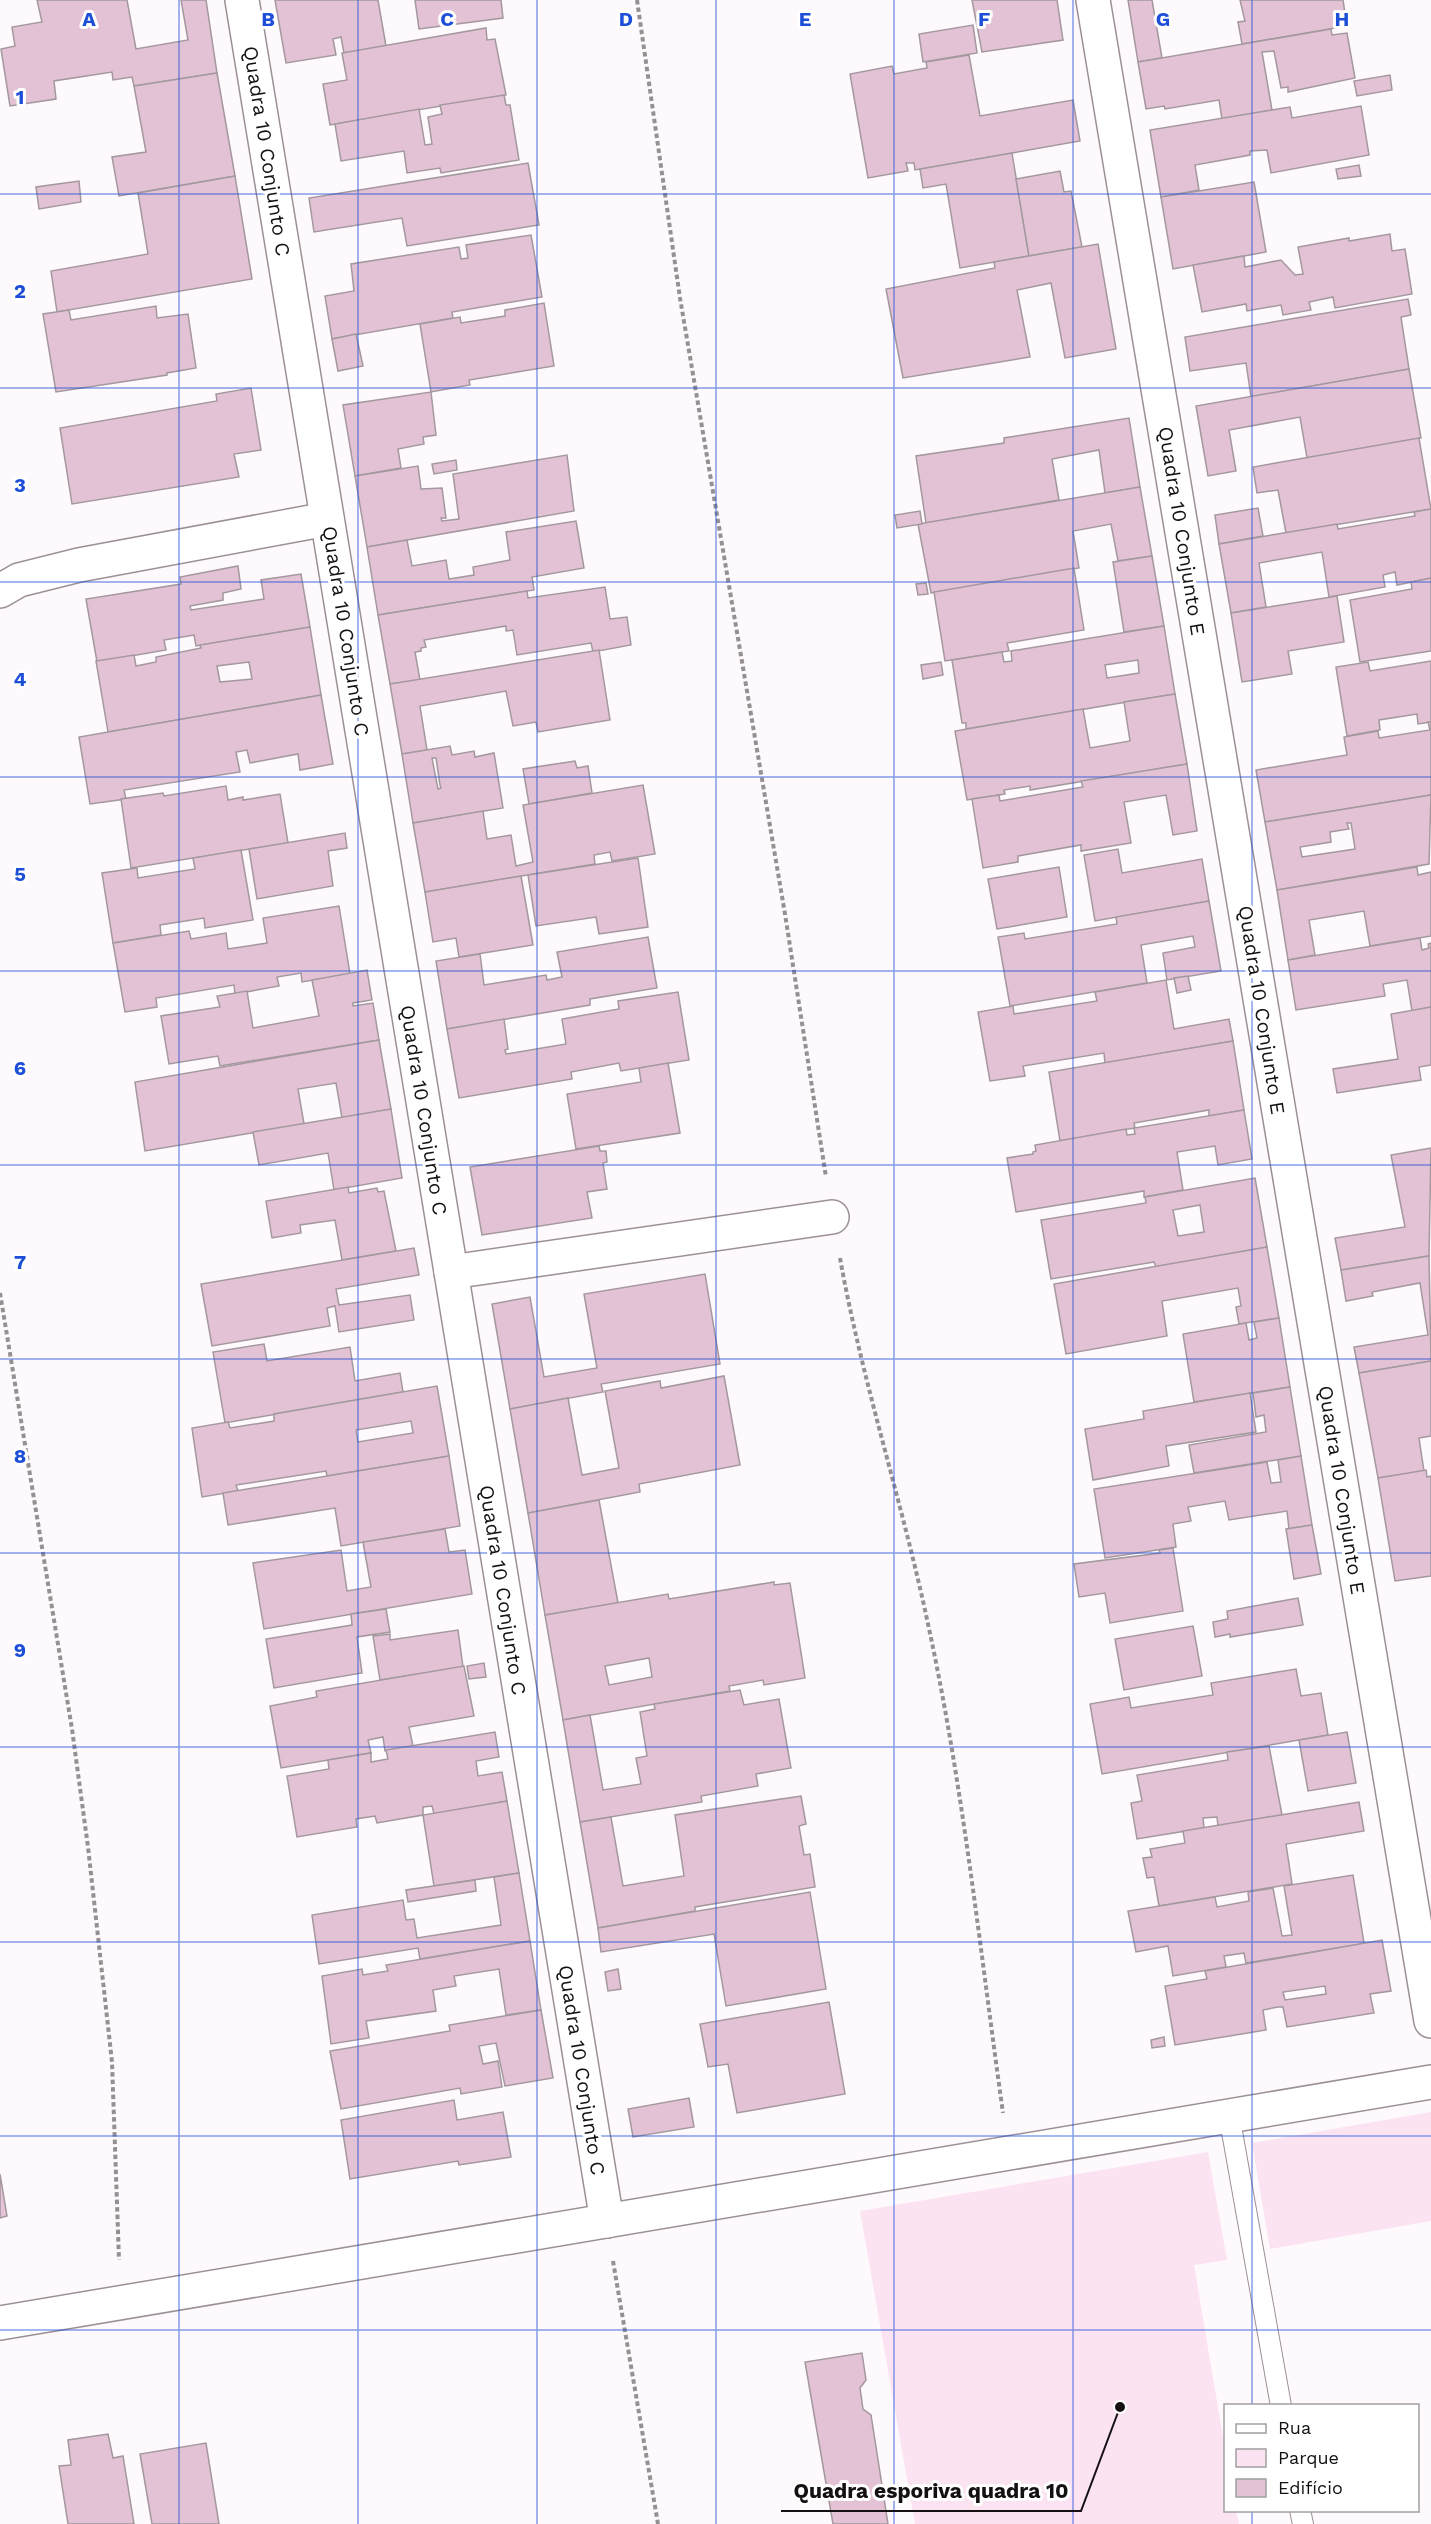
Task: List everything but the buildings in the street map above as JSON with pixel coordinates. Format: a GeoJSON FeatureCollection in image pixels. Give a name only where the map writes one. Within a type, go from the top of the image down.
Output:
{"type":"FeatureCollection","features":[{"type":"Feature","properties":{"kind":"street","name":"Quadra 10 Conjunto C"},"geometry":{"type":"LineString","coordinates":[[242,0],[607,2221]]}},
{"type":"Feature","properties":{"kind":"street","name":"Quadra 10 Conjunto E"},"geometry":{"type":"LineString","coordinates":[[1093,0],[1431,2021]]}},
{"type":"Feature","properties":{"kind":"street"},"geometry":{"type":"LineString","coordinates":[[0,591],[19,580],[79,565],[327,519]]}},
{"type":"Feature","properties":{"kind":"street"},"geometry":{"type":"LineString","coordinates":[[451,1272],[832,1217]]}},
{"type":"Feature","properties":{"kind":"street"},"geometry":{"type":"LineString","coordinates":[[0,2323],[1431,2082]]}},
{"type":"Feature","properties":{"kind":"lane"},"geometry":{"type":"LineString","coordinates":[[1229,2115],[1281,2404]]}},
{"type":"Feature","properties":{"kind":"path"},"geometry":{"type":"LineString","coordinates":[[637,0],[680,298],[785,914],[832,1217],[850,1313],[904,1520],[931,1638],[952,1755],[1009,2152]]}},
{"type":"Feature","properties":{"kind":"path"},"geometry":{"type":"LineString","coordinates":[[0,1293],[72,1729],[88,1847],[112,2062],[120,2303]]}},
{"type":"Feature","properties":{"kind":"path"},"geometry":{"type":"LineString","coordinates":[[607,2221],[658,2524]]}},
{"type":"Feature","properties":{"kind":"green space"},"geometry":{"type":"Polygon","coordinates":[[[1431,2112],[1431,2221],[1270,2249],[1252,2143],[1431,2112]]]}},
{"type":"Feature","properties":{"kind":"green space"},"geometry":{"type":"Polygon","coordinates":[[[1208,2152],[1227,2260],[1194,2265],[1224,2443],[1224,2512],[1236,2512],[1239,2524],[915,2524],[860,2211],[1208,2152]]]}},
{"type":"Feature","properties":{"kind":"place","name":"Quadra esporiva quadra 10"},"geometry":{"type":"Point","coordinates":[1120,2407]}}]}
